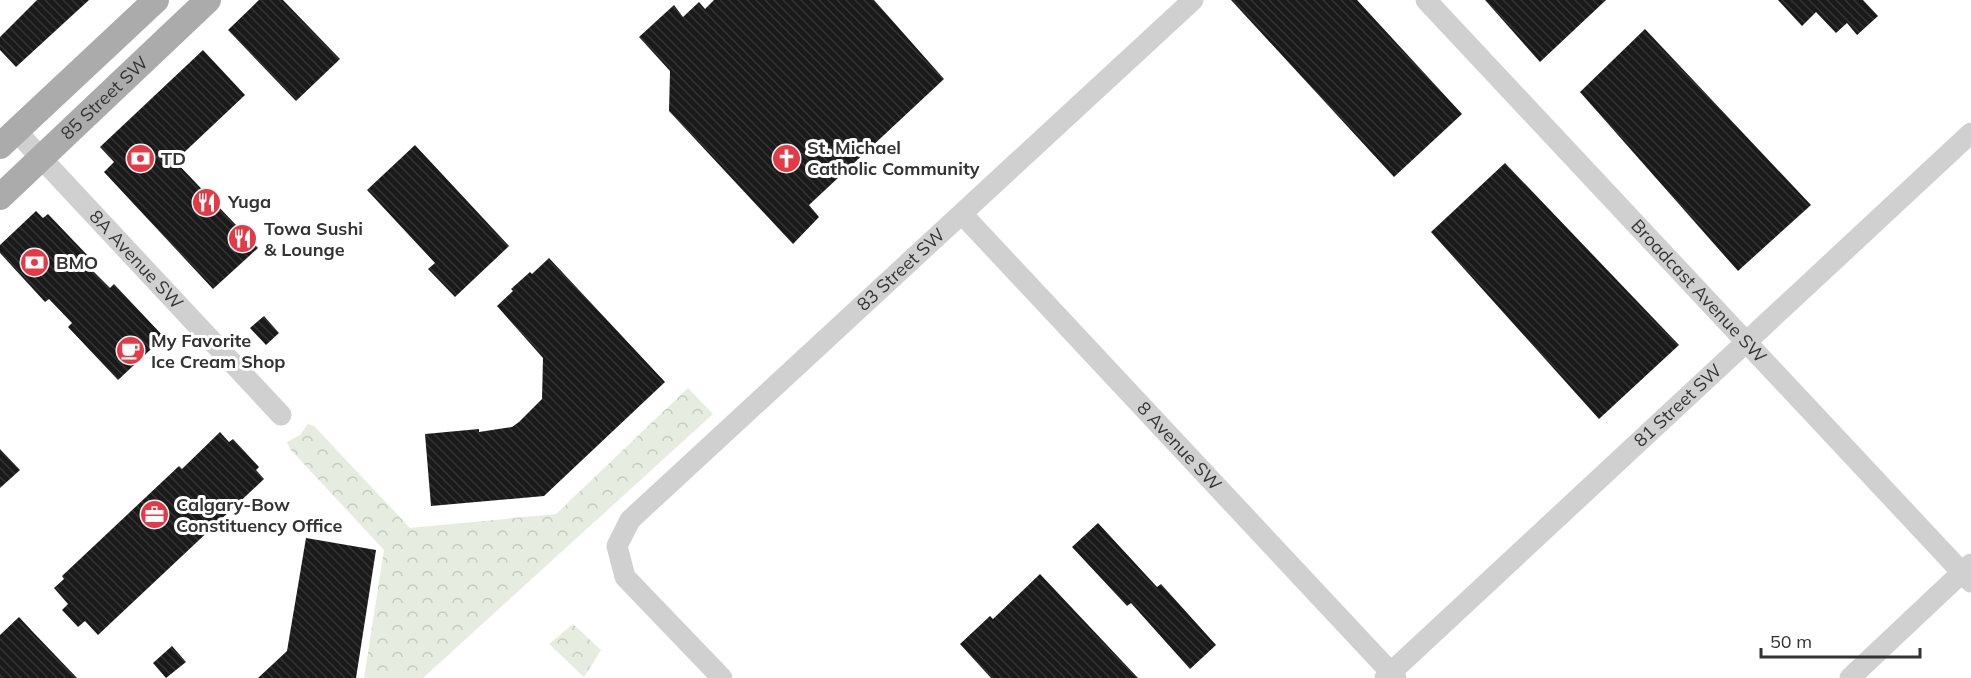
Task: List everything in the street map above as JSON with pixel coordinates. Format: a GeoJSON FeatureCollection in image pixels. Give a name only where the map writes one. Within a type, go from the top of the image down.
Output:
{"type":"FeatureCollection","features":[{"type":"Feature","properties":{"kind":"main road","name":"85 Street SW"},"geometry":{"type":"LineString","coordinates":[[8,138],[156,0]]}},
{"type":"Feature","properties":{"kind":"main road","name":"85 Street SW"},"geometry":{"type":"LineString","coordinates":[[0,197],[208,0]]}},
{"type":"Feature","properties":{"kind":"street","name":"83 Street SW"},"geometry":{"type":"LineString","coordinates":[[722,678],[625,577],[617,546],[630,520],[1193,0]]}},
{"type":"Feature","properties":{"kind":"street","name":"Broadcast Avenue SW"},"geometry":{"type":"LineString","coordinates":[[1426,0],[1746,343],[1968,573]]}},
{"type":"Feature","properties":{"kind":"street","name":"81 Street SW"},"geometry":{"type":"LineString","coordinates":[[1390,676],[1971,133]]}},
{"type":"Feature","properties":{"kind":"street","name":"8A Avenue SW"},"geometry":{"type":"LineString","coordinates":[[8,138],[41,158],[281,415]]}},
{"type":"Feature","properties":{"kind":"street","name":"8 Avenue SW"},"geometry":{"type":"LineString","coordinates":[[962,214],[1390,676]]}},
{"type":"Feature","properties":{"kind":"street"},"geometry":{"type":"LineString","coordinates":[[1850,678],[1968,573]]}},
{"type":"Feature","properties":{"kind":"green space"},"geometry":{"type":"Polygon","coordinates":[[[688,388],[713,414],[423,678],[364,678],[384,550],[290,449],[287,442],[300,435],[308,424],[314,426],[410,528],[556,514],[688,388]]]}},
{"type":"Feature","properties":{"kind":"green space"},"geometry":{"type":"Polygon","coordinates":[[[573,624],[601,650],[584,677],[549,644],[573,624]]]}},
{"type":"Feature","properties":{"kind":"building"},"geometry":{"type":"Polygon","coordinates":[[[37,0],[89,0],[16,67],[0,50],[0,37],[37,0]]]}},
{"type":"Feature","properties":{"kind":"building"},"geometry":{"type":"Polygon","coordinates":[[[259,0],[283,0],[340,59],[296,101],[228,30],[259,0]]]}},
{"type":"Feature","properties":{"kind":"building","name":"St. Michael Catholic Community"},"geometry":{"type":"Polygon","coordinates":[[[714,0],[874,0],[944,79],[809,205],[819,217],[793,244],[669,111],[670,71],[639,37],[674,5],[683,17],[699,2],[705,9],[714,0]]]}},
{"type":"Feature","properties":{"kind":"building"},"geometry":{"type":"Polygon","coordinates":[[[1231,0],[1357,0],[1462,114],[1394,177],[1231,0]]]}},
{"type":"Feature","properties":{"kind":"building"},"geometry":{"type":"Polygon","coordinates":[[[1485,0],[1606,0],[1540,62],[1485,0]]]}},
{"type":"Feature","properties":{"kind":"building"},"geometry":{"type":"Polygon","coordinates":[[[1778,0],[1863,0],[1878,16],[1857,35],[1847,23],[1836,33],[1816,12],[1802,26],[1778,0]]]}},
{"type":"Feature","properties":{"kind":"building"},"geometry":{"type":"Polygon","coordinates":[[[1645,29],[1811,205],[1738,271],[1580,92],[1645,29]]]}},
{"type":"Feature","properties":{"kind":"building"},"geometry":{"type":"Polygon","coordinates":[[[203,50],[245,95],[175,161],[258,248],[213,289],[104,172],[114,162],[100,147],[203,50]]]}},
{"type":"Feature","properties":{"kind":"building"},"geometry":{"type":"Polygon","coordinates":[[[415,145],[509,246],[455,297],[428,269],[435,263],[367,190],[415,145]]]}},
{"type":"Feature","properties":{"kind":"building"},"geometry":{"type":"Polygon","coordinates":[[[1505,163],[1679,345],[1599,419],[1431,232],[1505,163]]]}},
{"type":"Feature","properties":{"kind":"building"},"geometry":{"type":"Polygon","coordinates":[[[36,211],[43,218],[48,214],[91,259],[86,264],[110,288],[114,284],[164,337],[118,380],[68,327],[72,323],[49,299],[45,302],[0,253],[0,245],[36,211]]]}},
{"type":"Feature","properties":{"kind":"building"},"geometry":{"type":"Polygon","coordinates":[[[549,258],[665,382],[544,496],[431,506],[425,434],[479,429],[479,432],[512,427],[542,399],[543,358],[497,306],[513,291],[511,289],[549,258]]]}},
{"type":"Feature","properties":{"kind":"building"},"geometry":{"type":"Polygon","coordinates":[[[264,316],[279,333],[266,345],[250,328],[264,316]]]}},
{"type":"Feature","properties":{"kind":"building"},"geometry":{"type":"Polygon","coordinates":[[[220,432],[229,442],[233,439],[259,467],[256,470],[264,479],[98,635],[85,621],[78,627],[62,610],[68,604],[54,588],[64,579],[62,576],[179,466],[182,469],[220,432]]]}},
{"type":"Feature","properties":{"kind":"building"},"geometry":{"type":"Polygon","coordinates":[[[0,449],[20,470],[0,488],[0,449]]]}},
{"type":"Feature","properties":{"kind":"building"},"geometry":{"type":"Polygon","coordinates":[[[1098,523],[1157,587],[1161,584],[1216,645],[1190,669],[1131,603],[1127,606],[1072,547],[1098,523]]]}},
{"type":"Feature","properties":{"kind":"building"},"geometry":{"type":"Polygon","coordinates":[[[306,538],[376,550],[356,678],[258,678],[287,651],[306,538]]]}},
{"type":"Feature","properties":{"kind":"building"},"geometry":{"type":"Polygon","coordinates":[[[1040,574],[1138,678],[991,678],[960,644],[990,616],[993,619],[1040,574]]]}},
{"type":"Feature","properties":{"kind":"building"},"geometry":{"type":"Polygon","coordinates":[[[19,617],[77,678],[0,678],[0,635],[19,617]]]}},
{"type":"Feature","properties":{"kind":"building"},"geometry":{"type":"Polygon","coordinates":[[[172,646],[186,662],[166,678],[153,663],[172,646]]]}},
{"type":"Feature","properties":{"kind":"place","name":"St. Michael Catholic Community"},"geometry":{"type":"Point","coordinates":[786,158]}},
{"type":"Feature","properties":{"kind":"place","name":"TD"},"geometry":{"type":"Point","coordinates":[140,159]}},
{"type":"Feature","properties":{"kind":"place","name":"Yuga"},"geometry":{"type":"Point","coordinates":[207,202]}},
{"type":"Feature","properties":{"kind":"place","name":"Towa Sushi & Lounge"},"geometry":{"type":"Point","coordinates":[243,239]}},
{"type":"Feature","properties":{"kind":"place","name":"BMO"},"geometry":{"type":"Point","coordinates":[35,263]}},
{"type":"Feature","properties":{"kind":"place","name":"My Favorite Ice Cream Shop"},"geometry":{"type":"Point","coordinates":[130,351]}},
{"type":"Feature","properties":{"kind":"place","name":"Calgary-Bow Constituency Office"},"geometry":{"type":"Point","coordinates":[155,515]}}]}
